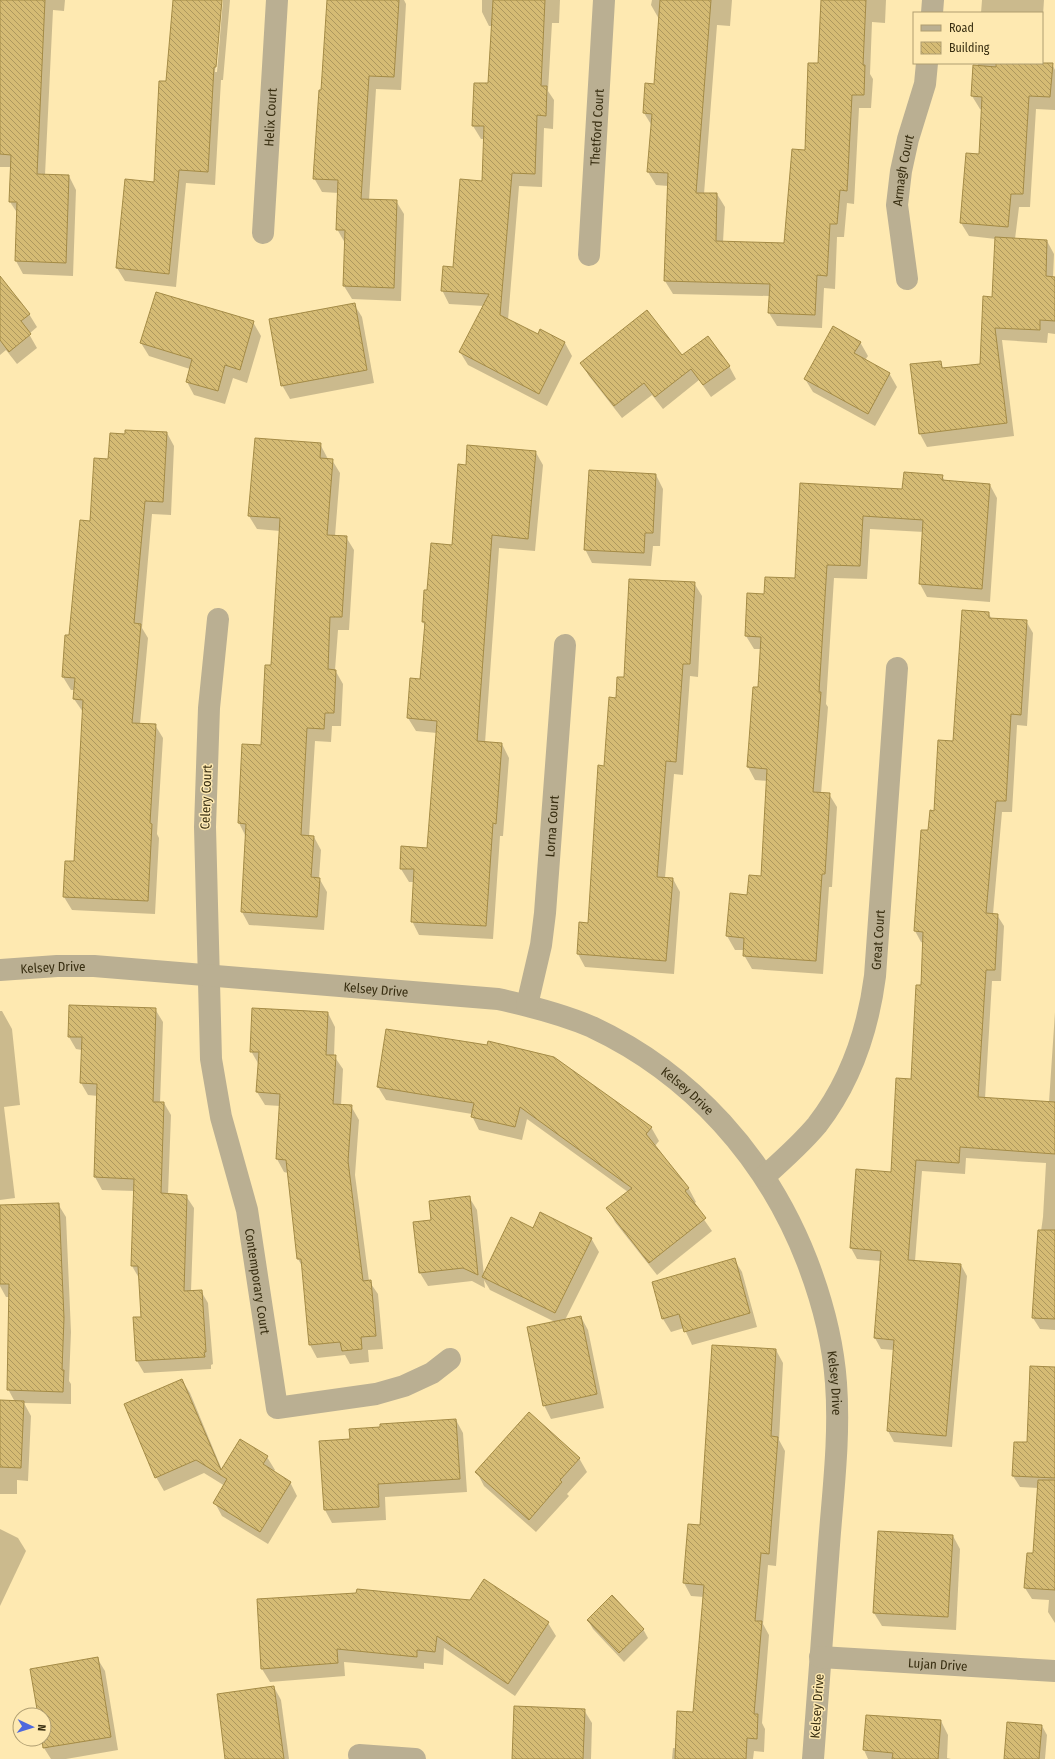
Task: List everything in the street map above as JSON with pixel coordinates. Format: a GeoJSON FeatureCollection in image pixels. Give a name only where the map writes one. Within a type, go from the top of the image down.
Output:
{"type":"FeatureCollection","features":[{"type":"Feature","properties":{"kind":"street","name":"Helix Court"},"geometry":{"type":"LineString","coordinates":[[263,234],[277,0]]}},
{"type":"Feature","properties":{"kind":"street","name":"Thetford Court"},"geometry":{"type":"LineString","coordinates":[[589,255],[604,0]]}},
{"type":"Feature","properties":{"kind":"street"},"geometry":{"type":"LineString","coordinates":[[932,12],[933,0]]}},
{"type":"Feature","properties":{"kind":"street","name":"Armagh Court"},"geometry":{"type":"LineString","coordinates":[[907,279],[897,205],[901,171],[908,139],[925,84],[927,64]]}},
{"type":"Feature","properties":{"kind":"street","name":"Celery Court"},"geometry":{"type":"LineString","coordinates":[[208,974],[205,826],[209,708],[218,619]]}},
{"type":"Feature","properties":{"kind":"street","name":"Lorna Court"},"geometry":{"type":"LineString","coordinates":[[527,1005],[541,945],[545,913],[565,645]]}},
{"type":"Feature","properties":{"kind":"street","name":"Great Court"},"geometry":{"type":"LineString","coordinates":[[765,1176],[795,1149],[817,1124],[836,1097],[851,1068],[863,1038],[871,1006],[875,976],[897,668]]}},
{"type":"Feature","properties":{"kind":"street","name":"Kelsey Drive"},"geometry":{"type":"LineString","coordinates":[[0,970],[57,966],[94,966],[208,974],[498,999],[527,1005],[590,1026],[650,1059],[704,1102],[727,1126],[765,1176],[796,1232],[818,1290],[832,1352],[834,1367],[837,1446],[813,1759]]}},
{"type":"Feature","properties":{"kind":"street","name":"Contemporary Court"},"geometry":{"type":"LineString","coordinates":[[208,974],[211,1059],[221,1118],[248,1210],[277,1408],[376,1394],[404,1386],[432,1373],[450,1359]]}},
{"type":"Feature","properties":{"kind":"street","name":"Lujan Drive"},"geometry":{"type":"LineString","coordinates":[[820,1657],[1055,1671]]}},
{"type":"Feature","properties":{"kind":"street"},"geometry":{"type":"LineString","coordinates":[[359,1755],[415,1759]]}},
{"type":"Feature","properties":{"kind":"building"},"geometry":{"type":"Polygon","coordinates":[[[0,0],[45,0],[37,174],[69,175],[66,263],[15,261],[17,202],[9,202],[11,155],[0,154],[0,0]]]}},
{"type":"Feature","properties":{"kind":"building"},"geometry":{"type":"Polygon","coordinates":[[[173,0],[222,0],[216,67],[214,67],[208,172],[179,170],[169,274],[116,268],[125,179],[154,182],[159,81],[166,81],[173,0]]]}},
{"type":"Feature","properties":{"kind":"building"},"geometry":{"type":"Polygon","coordinates":[[[327,0],[399,0],[394,77],[369,76],[361,199],[397,200],[394,288],[343,286],[345,230],[336,230],[338,180],[313,179],[327,0]]]}},
{"type":"Feature","properties":{"kind":"building"},"geometry":{"type":"Polygon","coordinates":[[[493,0],[545,0],[541,86],[547,86],[546,116],[537,115],[535,174],[512,173],[500,315],[538,334],[540,329],[565,342],[539,394],[459,352],[489,294],[441,291],[443,266],[453,267],[460,179],[482,181],[484,126],[472,126],[474,83],[488,83],[493,0]]]}},
{"type":"Feature","properties":{"kind":"building"},"geometry":{"type":"Polygon","coordinates":[[[660,0],[711,0],[696,193],[717,193],[716,241],[784,243],[792,149],[805,150],[808,63],[818,63],[821,0],[866,0],[863,65],[865,65],[864,95],[852,95],[847,191],[840,190],[837,224],[830,224],[827,276],[817,275],[815,315],[768,313],[770,284],[664,281],[668,173],[647,172],[652,114],[643,113],[645,83],[654,84],[660,0]]]}},
{"type":"Feature","properties":{"kind":"building"},"geometry":{"type":"Polygon","coordinates":[[[1053,63],[1050,97],[1029,96],[1023,194],[1011,194],[1008,227],[960,223],[966,153],[979,154],[982,97],[971,96],[973,65],[996,67],[996,64],[1053,63]]]}},
{"type":"Feature","properties":{"kind":"building"},"geometry":{"type":"Polygon","coordinates":[[[995,237],[1047,240],[1046,276],[1055,277],[1055,321],[1040,320],[1040,330],[995,328],[1007,423],[919,434],[910,364],[941,361],[942,368],[980,364],[983,296],[992,297],[995,237]]]}},
{"type":"Feature","properties":{"kind":"building"},"geometry":{"type":"Polygon","coordinates":[[[0,276],[30,314],[21,321],[31,334],[9,352],[0,340],[0,276]]]}},
{"type":"Feature","properties":{"kind":"building"},"geometry":{"type":"Polygon","coordinates":[[[156,292],[254,321],[240,370],[225,365],[218,391],[186,382],[192,359],[140,343],[156,292]]]}},
{"type":"Feature","properties":{"kind":"building"},"geometry":{"type":"Polygon","coordinates":[[[355,303],[367,370],[281,386],[269,319],[355,303]]]}},
{"type":"Feature","properties":{"kind":"building"},"geometry":{"type":"Polygon","coordinates":[[[647,310],[682,355],[708,336],[730,366],[703,385],[691,369],[655,397],[644,383],[614,406],[580,363],[647,310]]]}},
{"type":"Feature","properties":{"kind":"building"},"geometry":{"type":"Polygon","coordinates":[[[833,326],[861,342],[854,353],[890,373],[868,414],[804,379],[833,326]]]}},
{"type":"Feature","properties":{"kind":"building"},"geometry":{"type":"Polygon","coordinates":[[[125,430],[167,432],[163,502],[145,501],[134,623],[141,624],[132,723],[156,724],[150,823],[152,824],[148,901],[63,897],[65,861],[74,861],[83,700],[73,699],[75,678],[62,677],[65,635],[69,635],[80,520],[90,521],[94,458],[108,459],[110,433],[125,434],[125,430]]]}},
{"type":"Feature","properties":{"kind":"building"},"geometry":{"type":"Polygon","coordinates":[[[255,438],[321,443],[320,458],[333,459],[327,535],[347,536],[342,617],[330,617],[328,669],[336,670],[334,713],[325,713],[324,729],[307,728],[301,835],[314,836],[311,877],[320,878],[317,917],[241,912],[246,824],[238,823],[242,744],[261,745],[265,665],[271,665],[280,518],[248,516],[255,438]]]}},
{"type":"Feature","properties":{"kind":"building"},"geometry":{"type":"Polygon","coordinates":[[[467,445],[536,451],[528,539],[492,535],[477,741],[502,743],[496,824],[493,823],[486,926],[411,922],[414,869],[400,869],[401,846],[427,848],[437,721],[407,718],[410,678],[420,679],[425,622],[422,622],[424,590],[427,590],[431,543],[452,545],[458,464],[466,465],[467,445]]]}},
{"type":"Feature","properties":{"kind":"building"},"geometry":{"type":"Polygon","coordinates":[[[589,470],[656,474],[653,533],[645,533],[644,553],[584,550],[589,470]]]}},
{"type":"Feature","properties":{"kind":"building"},"geometry":{"type":"Polygon","coordinates":[[[904,472],[943,475],[942,480],[990,484],[982,589],[919,584],[923,520],[863,516],[860,566],[827,565],[819,692],[821,692],[813,792],[830,793],[825,874],[822,874],[816,961],[743,956],[744,938],[726,936],[730,893],[747,895],[749,875],[761,876],[767,769],[747,767],[753,687],[758,687],[761,637],[745,636],[747,593],[764,594],[765,577],[795,578],[800,483],[902,489],[904,472]]]}},
{"type":"Feature","properties":{"kind":"building"},"geometry":{"type":"Polygon","coordinates":[[[629,579],[695,582],[690,664],[683,664],[676,762],[666,761],[657,877],[673,878],[666,961],[577,954],[579,922],[588,923],[598,765],[604,766],[609,697],[616,698],[617,677],[624,677],[629,579]]]}},
{"type":"Feature","properties":{"kind":"building"},"geometry":{"type":"Polygon","coordinates":[[[962,610],[989,612],[989,618],[1027,620],[1021,715],[1011,714],[1006,801],[996,801],[986,913],[998,914],[995,970],[986,970],[978,1097],[1055,1102],[1055,1154],[960,1147],[959,1163],[916,1160],[908,1260],[961,1264],[946,1436],[887,1431],[894,1340],[874,1338],[881,1251],[850,1248],[856,1169],[891,1172],[896,1078],[911,1079],[916,985],[921,985],[923,932],[914,931],[921,830],[928,830],[930,810],[934,811],[938,740],[953,741],[962,610]]]}},
{"type":"Feature","properties":{"kind":"building"},"geometry":{"type":"Polygon","coordinates":[[[69,1005],[156,1008],[153,1102],[164,1102],[161,1193],[187,1195],[184,1291],[202,1290],[206,1352],[204,1352],[205,1357],[136,1361],[133,1317],[141,1317],[138,1266],[131,1266],[134,1179],[94,1177],[97,1084],[80,1083],[82,1037],[68,1037],[69,1005]]]}},
{"type":"Feature","properties":{"kind":"building"},"geometry":{"type":"Polygon","coordinates":[[[252,1008],[328,1012],[326,1055],[336,1055],[333,1104],[352,1105],[348,1161],[363,1281],[371,1280],[376,1336],[361,1337],[362,1349],[342,1351],[340,1342],[309,1345],[301,1259],[297,1259],[286,1160],[276,1159],[280,1094],[256,1092],[259,1052],[250,1052],[252,1008]]]}},
{"type":"Feature","properties":{"kind":"building"},"geometry":{"type":"Polygon","coordinates":[[[386,1029],[487,1045],[488,1041],[554,1057],[652,1127],[646,1134],[689,1188],[685,1191],[706,1218],[649,1263],[606,1208],[632,1188],[520,1107],[515,1127],[471,1117],[474,1103],[377,1087],[386,1029]]]}},
{"type":"Feature","properties":{"kind":"building"},"geometry":{"type":"Polygon","coordinates":[[[470,1196],[478,1275],[463,1268],[419,1273],[413,1222],[431,1220],[429,1201],[470,1196]]]}},
{"type":"Feature","properties":{"kind":"building"},"geometry":{"type":"Polygon","coordinates":[[[59,1203],[64,1318],[62,1370],[64,1370],[63,1392],[7,1390],[9,1284],[0,1284],[0,1205],[59,1203]]]}},
{"type":"Feature","properties":{"kind":"building"},"geometry":{"type":"Polygon","coordinates":[[[540,1212],[592,1238],[555,1313],[482,1277],[511,1217],[533,1228],[540,1212]]]}},
{"type":"Feature","properties":{"kind":"building"},"geometry":{"type":"Polygon","coordinates":[[[1038,1230],[1055,1230],[1055,1319],[1032,1318],[1038,1230]]]}},
{"type":"Feature","properties":{"kind":"building"},"geometry":{"type":"Polygon","coordinates":[[[735,1258],[750,1313],[684,1332],[679,1314],[662,1319],[652,1282],[735,1258]]]}},
{"type":"Feature","properties":{"kind":"building"},"geometry":{"type":"Polygon","coordinates":[[[581,1316],[597,1394],[543,1406],[527,1327],[581,1316]]]}},
{"type":"Feature","properties":{"kind":"building"},"geometry":{"type":"Polygon","coordinates":[[[712,1345],[776,1349],[771,1436],[778,1437],[769,1554],[761,1553],[755,1621],[762,1621],[754,1714],[758,1714],[757,1739],[747,1738],[746,1759],[675,1759],[677,1711],[693,1712],[704,1585],[683,1583],[688,1524],[700,1525],[712,1345]]]}},
{"type":"Feature","properties":{"kind":"building"},"geometry":{"type":"Polygon","coordinates":[[[1030,1366],[1055,1367],[1055,1478],[1012,1476],[1014,1442],[1027,1442],[1030,1366]]]}},
{"type":"Feature","properties":{"kind":"building"},"geometry":{"type":"Polygon","coordinates":[[[182,1379],[221,1470],[240,1439],[268,1456],[263,1464],[291,1482],[260,1532],[213,1503],[227,1479],[196,1460],[155,1478],[124,1404],[182,1379]]]}},
{"type":"Feature","properties":{"kind":"building"},"geometry":{"type":"Polygon","coordinates":[[[0,1400],[24,1401],[21,1468],[0,1467],[0,1400]]]}},
{"type":"Feature","properties":{"kind":"building"},"geometry":{"type":"Polygon","coordinates":[[[529,1412],[580,1458],[560,1480],[562,1482],[529,1520],[475,1472],[529,1412]]]}},
{"type":"Feature","properties":{"kind":"building"},"geometry":{"type":"Polygon","coordinates":[[[456,1419],[460,1479],[378,1484],[379,1507],[324,1510],[319,1441],[350,1439],[349,1429],[380,1427],[380,1424],[456,1419]]]}},
{"type":"Feature","properties":{"kind":"building"},"geometry":{"type":"Polygon","coordinates":[[[1038,1480],[1055,1480],[1055,1590],[1024,1588],[1027,1553],[1033,1553],[1038,1480]]]}},
{"type":"Feature","properties":{"kind":"building"},"geometry":{"type":"Polygon","coordinates":[[[878,1531],[953,1535],[948,1617],[873,1613],[878,1531]]]}},
{"type":"Feature","properties":{"kind":"building"},"geometry":{"type":"Polygon","coordinates":[[[484,1579],[549,1622],[508,1684],[437,1636],[435,1652],[417,1650],[417,1657],[337,1649],[338,1663],[261,1669],[257,1599],[356,1593],[357,1589],[470,1600],[484,1579]]]}},
{"type":"Feature","properties":{"kind":"building"},"geometry":{"type":"Polygon","coordinates":[[[612,1595],[644,1629],[619,1653],[587,1620],[612,1595]]]}},
{"type":"Feature","properties":{"kind":"building"},"geometry":{"type":"Polygon","coordinates":[[[98,1657],[111,1737],[52,1747],[52,1707],[37,1707],[30,1669],[98,1657]]]}},
{"type":"Feature","properties":{"kind":"building"},"geometry":{"type":"Polygon","coordinates":[[[274,1686],[284,1759],[225,1759],[217,1694],[274,1686]]]}},
{"type":"Feature","properties":{"kind":"building"},"geometry":{"type":"Polygon","coordinates":[[[514,1706],[585,1709],[583,1759],[512,1759],[514,1706]]]}},
{"type":"Feature","properties":{"kind":"building"},"geometry":{"type":"Polygon","coordinates":[[[866,1715],[941,1720],[938,1759],[892,1759],[893,1753],[863,1750],[866,1715]]]}},
{"type":"Feature","properties":{"kind":"building"},"geometry":{"type":"Polygon","coordinates":[[[1007,1722],[1042,1725],[1039,1759],[1004,1759],[1007,1722]]]}}]}
